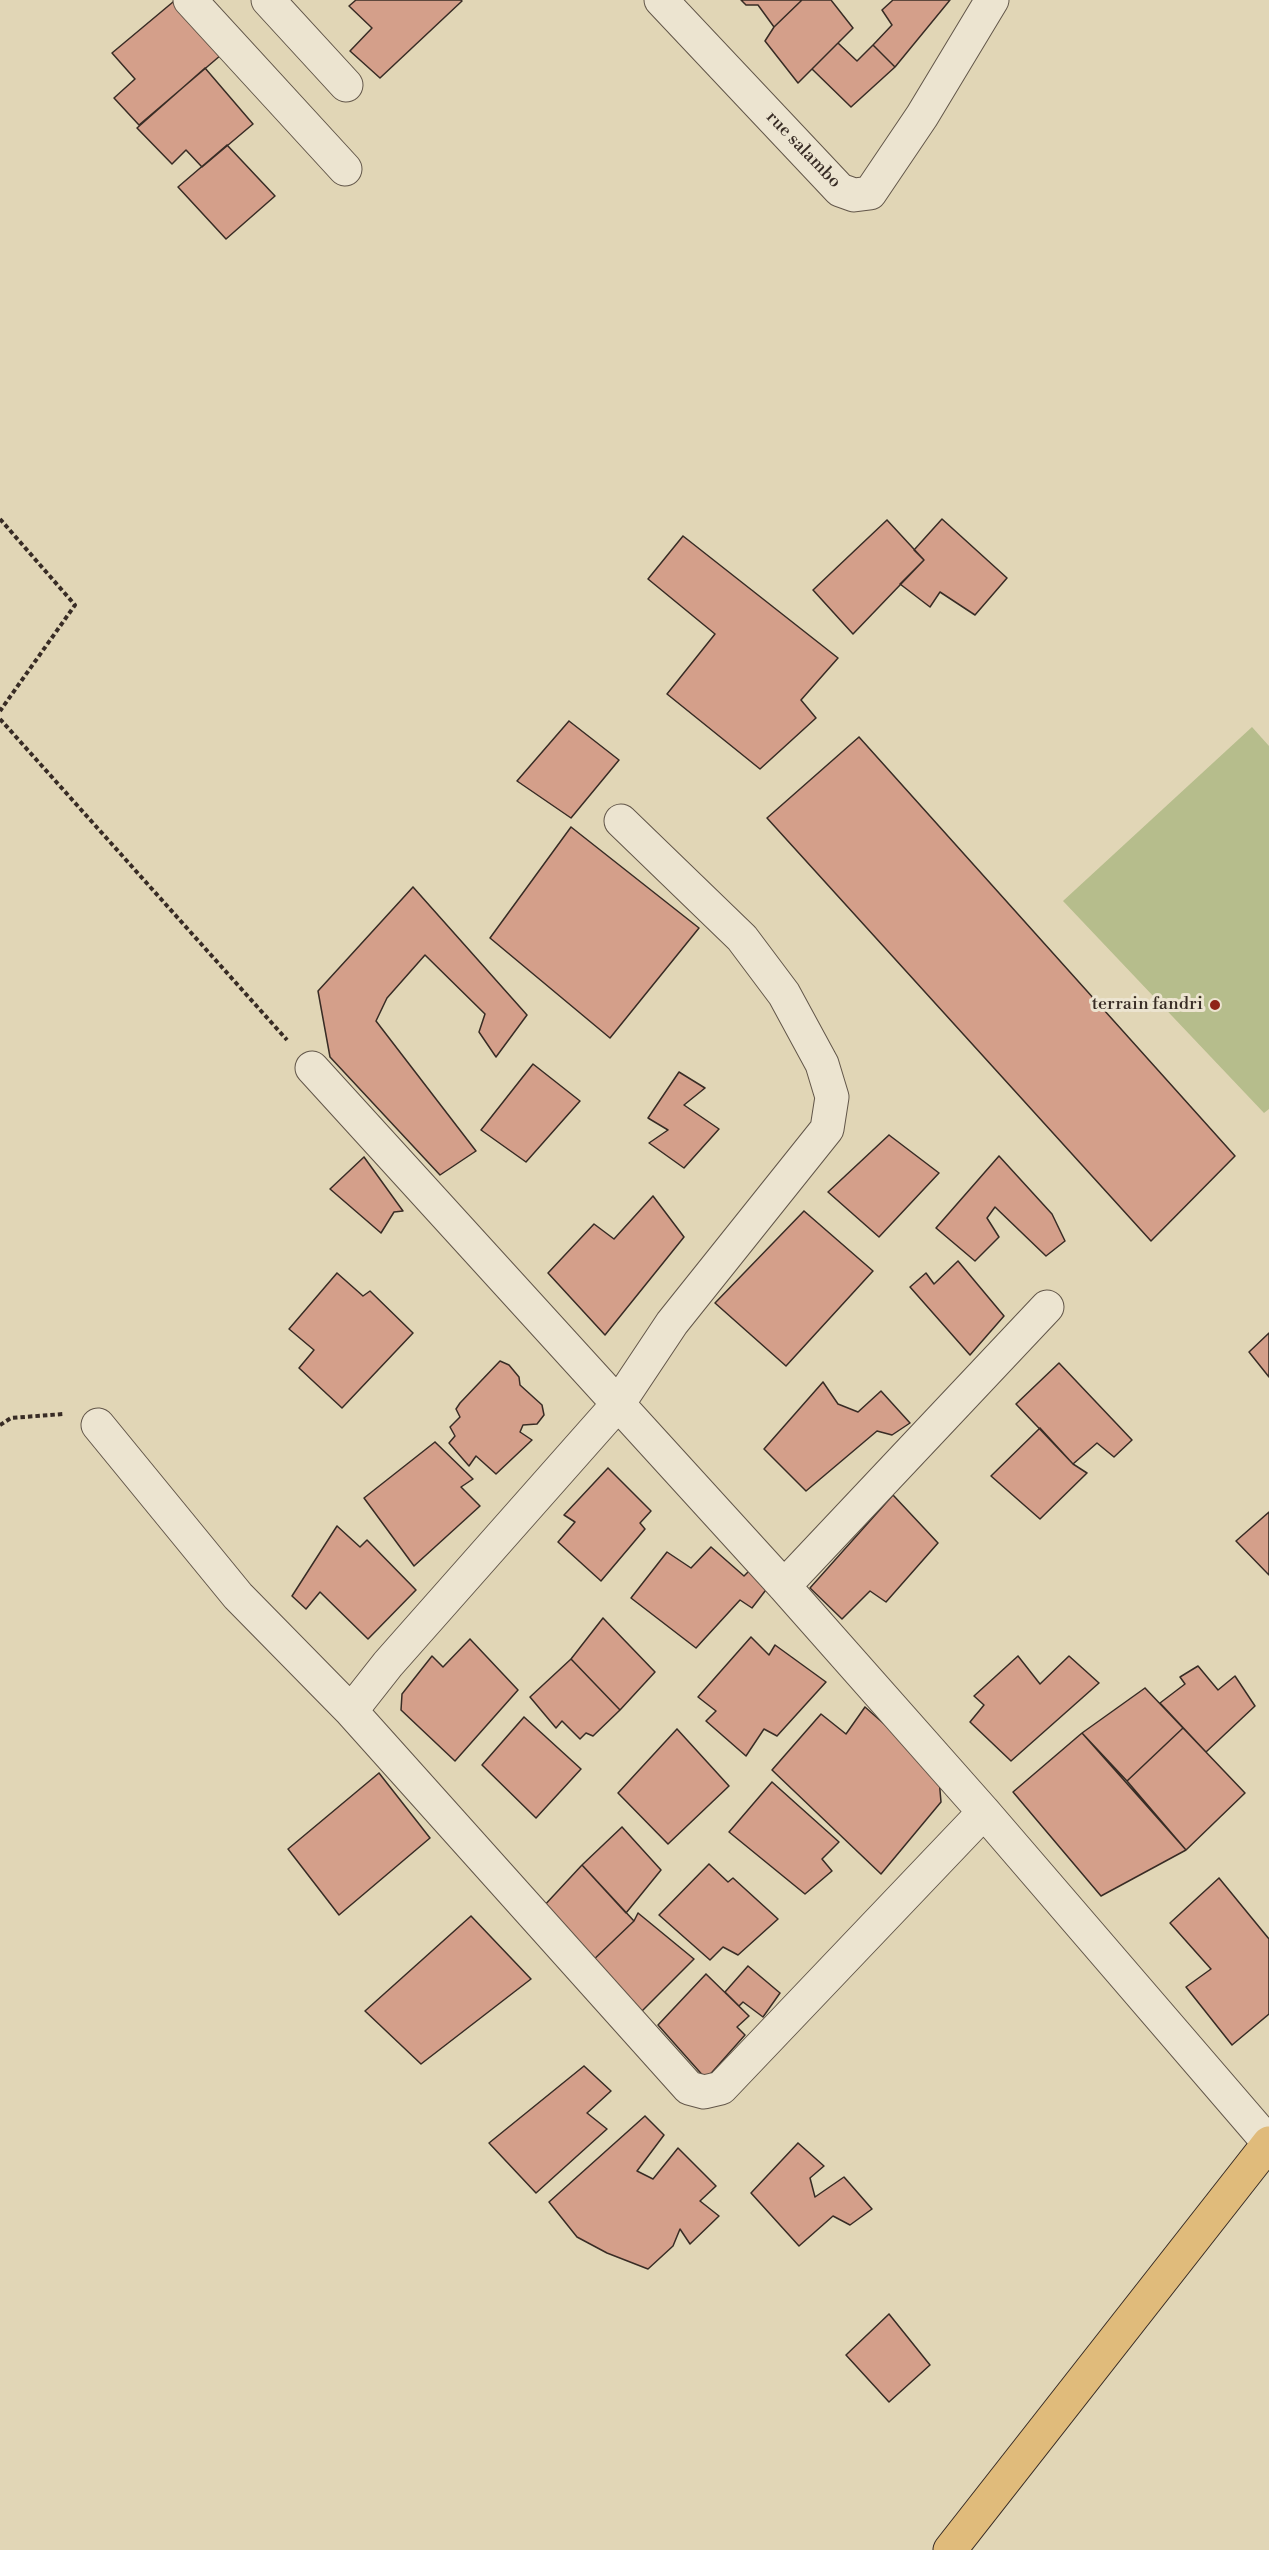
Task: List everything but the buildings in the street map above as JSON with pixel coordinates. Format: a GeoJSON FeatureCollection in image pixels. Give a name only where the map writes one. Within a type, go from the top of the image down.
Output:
{"type":"FeatureCollection","features":[{"type":"Feature","properties":{"kind":"main road"},"geometry":{"type":"LineString","coordinates":[[950,2550],[1269,2143]]}},
{"type":"Feature","properties":{"kind":"street"},"geometry":{"type":"LineString","coordinates":[[190,0],[345,169]]}},
{"type":"Feature","properties":{"kind":"street"},"geometry":{"type":"LineString","coordinates":[[268,0],[346,86]]}},
{"type":"Feature","properties":{"kind":"street","name":"rue salambo"},"geometry":{"type":"LineString","coordinates":[[661,0],[840,190],[854,195],[870,193],[922,116],[992,0]]}},
{"type":"Feature","properties":{"kind":"street"},"geometry":{"type":"LineString","coordinates":[[351,1712],[388,1665],[618,1404],[672,1323],[827,1129],[832,1097],[822,1064],[784,994],[742,938],[621,821]]}},
{"type":"Feature","properties":{"kind":"street"},"geometry":{"type":"LineString","coordinates":[[312,1068],[784,1586],[984,1812],[1269,2143]]}},
{"type":"Feature","properties":{"kind":"street"},"geometry":{"type":"LineString","coordinates":[[784,1586],[1047,1307]]}},
{"type":"Feature","properties":{"kind":"street"},"geometry":{"type":"LineString","coordinates":[[98,1425],[238,1596],[351,1712],[689,2088],[704,2092],[721,2088],[984,1812]]}},
{"type":"Feature","properties":{"kind":"path"},"geometry":{"type":"LineString","coordinates":[[0,519],[75,604],[0,711]]}},
{"type":"Feature","properties":{"kind":"path"},"geometry":{"type":"LineString","coordinates":[[0,719],[312,1068]]}},
{"type":"Feature","properties":{"kind":"path"},"geometry":{"type":"LineString","coordinates":[[0,1425],[11,1418],[75,1414],[98,1425]]}},
{"type":"Feature","properties":{"kind":"green space","name":"terrain fandri"},"geometry":{"type":"Polygon","coordinates":[[[1252,727],[1269,746],[1269,1109],[1264,1113],[1063,901],[1252,727]]]}},
{"type":"Feature","properties":{"kind":"place","name":"terrain fandri"},"geometry":{"type":"Point","coordinates":[1215,1005]}}]}
